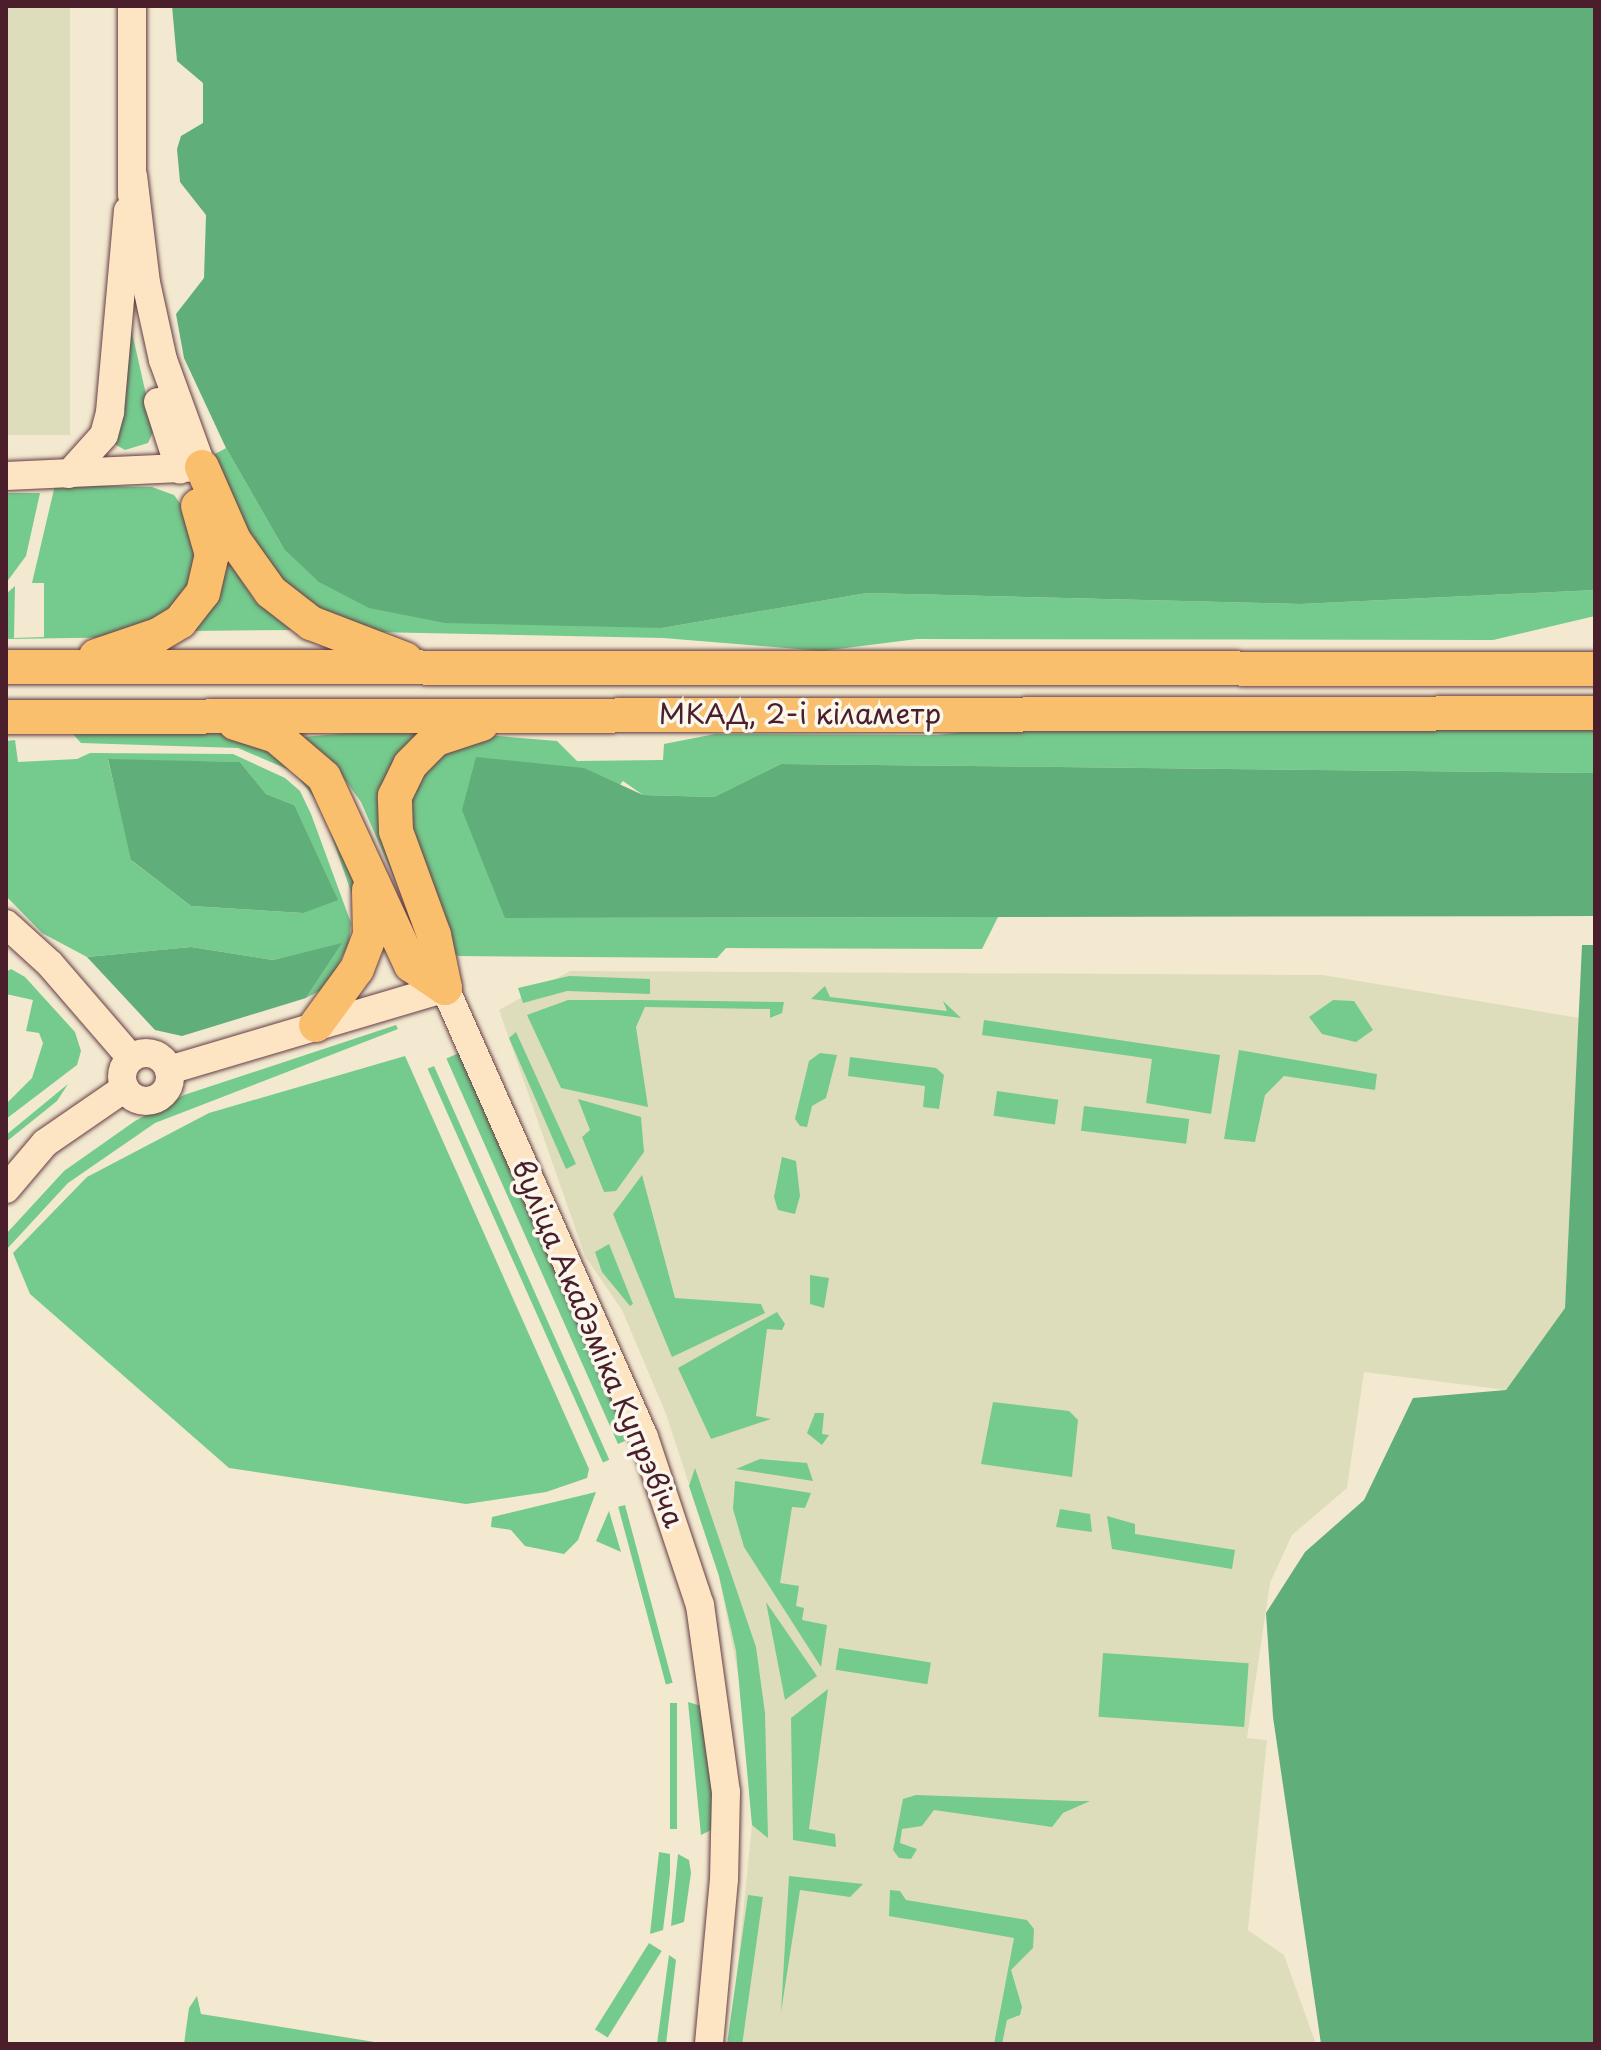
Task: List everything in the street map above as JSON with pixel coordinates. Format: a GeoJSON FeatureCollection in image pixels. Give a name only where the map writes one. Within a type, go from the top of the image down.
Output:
{"type":"FeatureCollection","features":[{"type":"Feature","properties":{"kind":"highway"},"geometry":{"type":"LineString","coordinates":[[191,468],[253,572],[291,610],[424,666]]}},
{"type":"Feature","properties":{"kind":"highway"},"geometry":{"type":"LineString","coordinates":[[66,666],[158,635],[180,622],[203,593],[212,555],[191,468]]}},
{"type":"Feature","properties":{"kind":"highway","name":"МКАД, 2-і кіламетр"},"geometry":{"type":"LineString","coordinates":[[6,667],[1595,669]]}},
{"type":"Feature","properties":{"kind":"highway"},"geometry":{"type":"LineString","coordinates":[[205,713],[276,736],[310,762],[343,808],[367,874],[411,965],[445,988]]}},
{"type":"Feature","properties":{"kind":"highway","name":"МКАД, 2-і кіламетр"},"geometry":{"type":"LineString","coordinates":[[6,717],[205,713],[1595,713]]}},
{"type":"Feature","properties":{"kind":"highway"},"geometry":{"type":"LineString","coordinates":[[445,988],[434,935],[396,831],[395,796],[410,765],[436,739],[480,724],[542,714]]}},
{"type":"Feature","properties":{"kind":"highway"},"geometry":{"type":"LineString","coordinates":[[316,1025],[348,984],[370,935],[367,874]]}},
{"type":"Feature","properties":{"kind":"main road"},"geometry":{"type":"LineString","coordinates":[[6,476],[191,468],[146,283],[132,184],[132,6]]}},
{"type":"Feature","properties":{"kind":"main road"},"geometry":{"type":"LineString","coordinates":[[69,474],[104,435],[110,412],[121,251],[132,184]]}},
{"type":"Feature","properties":{"kind":"main road"},"geometry":{"type":"LineString","coordinates":[[6,924],[50,964],[131,1058]]}},
{"type":"Feature","properties":{"kind":"main road"},"geometry":{"type":"LineString","coordinates":[[169,1070],[445,988]]}},
{"type":"Feature","properties":{"kind":"main road","name":"вуліца Акадэміка Купрэвіча"},"geometry":{"type":"LineString","coordinates":[[445,988],[644,1437],[700,1605],[726,1792],[724,1879],[709,2044]]}},
{"type":"Feature","properties":{"kind":"main road"},"geometry":{"type":"LineString","coordinates":[[157,1055],[169,1070],[168,1085],[151,1100],[136,1098],[125,1088],[123,1072],[131,1058],[157,1055]]}},
{"type":"Feature","properties":{"kind":"main road"},"geometry":{"type":"LineString","coordinates":[[6,1189],[45,1143],[125,1088]]}},
{"type":"Feature","properties":{"kind":"shaded area"},"geometry":{"type":"Polygon","coordinates":[[[6,6],[70,6],[70,435],[6,435],[6,6]]]}},
{"type":"Feature","properties":{"kind":"shaded area"},"geometry":{"type":"Polygon","coordinates":[[[570,971],[1323,975],[1579,1018],[1565,1308],[1506,1390],[1364,1372],[1347,1488],[1292,1535],[1270,1583],[1247,1738],[1267,1740],[1248,1930],[1284,1955],[1316,2044],[730,2044],[752,1825],[746,1715],[719,1576],[666,1414],[622,1310],[585,1256],[499,1010],[570,971]]]}},
{"type":"Feature","properties":{"kind":"green space"},"geometry":{"type":"Polygon","coordinates":[[[172,6],[1595,6],[1595,590],[1301,604],[867,593],[662,628],[445,623],[369,608],[319,582],[284,549],[226,448],[184,358],[176,314],[204,278],[206,215],[180,182],[177,149],[181,136],[203,123],[203,83],[177,61],[172,6]]]}},
{"type":"Feature","properties":{"kind":"green space"},"geometry":{"type":"Polygon","coordinates":[[[131,328],[154,430],[148,443],[125,450],[113,443],[131,328]]]}},
{"type":"Feature","properties":{"kind":"green space"},"geometry":{"type":"Polygon","coordinates":[[[226,448],[284,549],[662,628],[867,593],[1301,604],[1595,590],[1595,616],[1493,640],[917,639],[822,651],[663,638],[373,632],[351,627],[285,592],[204,460],[226,448]]]}},
{"type":"Feature","properties":{"kind":"green space"},"geometry":{"type":"Polygon","coordinates":[[[55,485],[152,487],[174,495],[200,530],[192,598],[137,637],[6,639],[6,594],[15,586],[14,638],[44,637],[44,583],[32,583],[55,485]]]}},
{"type":"Feature","properties":{"kind":"green space"},"geometry":{"type":"Polygon","coordinates":[[[6,493],[40,493],[26,556],[6,583],[6,493]]]}},
{"type":"Feature","properties":{"kind":"green space"},"geometry":{"type":"Polygon","coordinates":[[[224,554],[255,601],[291,630],[189,631],[224,554]]]}},
{"type":"Feature","properties":{"kind":"green space"},"geometry":{"type":"Polygon","coordinates":[[[1038,723],[1595,729],[1595,773],[781,764],[714,797],[643,795],[623,781],[505,918],[998,917],[982,949],[726,948],[717,958],[458,956],[447,947],[400,823],[418,769],[473,734],[557,741],[577,761],[663,760],[664,744],[715,734],[937,735],[1038,723]]]}},
{"type":"Feature","properties":{"kind":"green space"},"geometry":{"type":"Polygon","coordinates":[[[225,730],[321,777],[362,893],[358,912],[322,808],[294,772],[238,748],[81,743],[73,734],[225,730]]]}},
{"type":"Feature","properties":{"kind":"green space"},"geometry":{"type":"Polygon","coordinates":[[[385,730],[418,731],[396,759],[378,810],[417,930],[361,802],[330,759],[303,737],[385,730]]]}},
{"type":"Feature","properties":{"kind":"green space"},"geometry":{"type":"Polygon","coordinates":[[[15,740],[18,762],[77,759],[90,753],[233,754],[285,778],[300,791],[311,814],[351,923],[349,943],[327,987],[306,998],[341,944],[273,960],[191,947],[87,957],[42,933],[6,896],[6,741],[15,740]],[[108,760],[132,861],[191,906],[303,913],[294,805],[266,794],[240,762],[108,760]]]}},
{"type":"Feature","properties":{"kind":"green space"},"geometry":{"type":"Polygon","coordinates":[[[476,757],[584,768],[643,795],[714,797],[781,764],[1595,773],[1595,916],[505,918],[462,810],[476,757]]]}},
{"type":"Feature","properties":{"kind":"green space"},"geometry":{"type":"Polygon","coordinates":[[[108,759],[240,762],[266,794],[294,805],[338,900],[303,913],[191,906],[131,860],[108,759]]]}},
{"type":"Feature","properties":{"kind":"green space"},"geometry":{"type":"Polygon","coordinates":[[[342,943],[306,998],[182,1036],[155,1030],[87,957],[191,947],[273,960],[342,943]]]}},
{"type":"Feature","properties":{"kind":"green space"},"geometry":{"type":"Polygon","coordinates":[[[1582,945],[1595,945],[1595,2044],[1321,2044],[1273,1717],[1266,1613],[1305,1552],[1364,1500],[1413,1398],[1506,1390],[1565,1308],[1582,945]]]}},
{"type":"Feature","properties":{"kind":"green space"},"geometry":{"type":"Polygon","coordinates":[[[11,969],[25,977],[75,1032],[81,1051],[77,1065],[6,1119],[6,1104],[32,1078],[43,1043],[39,1033],[26,1031],[33,1000],[6,994],[6,972],[11,969]]]}},
{"type":"Feature","properties":{"kind":"green space"},"geometry":{"type":"Polygon","coordinates":[[[569,976],[650,979],[650,994],[567,991],[523,1003],[518,988],[569,976]]]}},
{"type":"Feature","properties":{"kind":"green space"},"geometry":{"type":"Polygon","coordinates":[[[825,986],[830,997],[947,1011],[943,1001],[961,1018],[811,999],[825,986]]]}},
{"type":"Feature","properties":{"kind":"green space"},"geometry":{"type":"Polygon","coordinates":[[[568,1000],[784,1002],[782,1013],[770,1018],[770,1009],[645,1007],[636,1027],[648,1107],[561,1088],[527,1015],[568,1000]]]}},
{"type":"Feature","properties":{"kind":"green space"},"geometry":{"type":"Polygon","coordinates":[[[1333,1000],[1354,1001],[1373,1030],[1356,1042],[1322,1034],[1309,1017],[1333,1000]]]}},
{"type":"Feature","properties":{"kind":"green space"},"geometry":{"type":"Polygon","coordinates":[[[984,1020],[1220,1055],[1211,1114],[1146,1103],[1152,1059],[982,1035],[984,1020]]]}},
{"type":"Feature","properties":{"kind":"green space"},"geometry":{"type":"Polygon","coordinates":[[[396,1025],[398,1029],[155,1123],[68,1183],[6,1250],[6,1234],[64,1171],[135,1121],[184,1095],[396,1025]]]}},
{"type":"Feature","properties":{"kind":"green space"},"geometry":{"type":"Polygon","coordinates":[[[516,1032],[576,1164],[566,1169],[509,1038],[516,1032]]]}},
{"type":"Feature","properties":{"kind":"green space"},"geometry":{"type":"Polygon","coordinates":[[[1239,1050],[1377,1074],[1375,1090],[1284,1076],[1265,1095],[1255,1142],[1224,1139],[1239,1050]]]}},
{"type":"Feature","properties":{"kind":"green space"},"geometry":{"type":"Polygon","coordinates":[[[461,1052],[633,1438],[618,1444],[446,1059],[461,1052]]]}},
{"type":"Feature","properties":{"kind":"green space"},"geometry":{"type":"Polygon","coordinates":[[[820,1053],[837,1055],[826,1098],[812,1106],[807,1127],[800,1126],[795,1119],[809,1061],[820,1053]]]}},
{"type":"Feature","properties":{"kind":"green space"},"geometry":{"type":"Polygon","coordinates":[[[405,1056],[589,1469],[587,1478],[546,1492],[466,1504],[229,1468],[30,1294],[13,1253],[87,1177],[209,1113],[405,1056]]]}},
{"type":"Feature","properties":{"kind":"green space"},"geometry":{"type":"Polygon","coordinates":[[[850,1057],[936,1068],[944,1075],[939,1109],[923,1107],[925,1086],[848,1076],[850,1057]]]}},
{"type":"Feature","properties":{"kind":"green space"},"geometry":{"type":"Polygon","coordinates":[[[434,1066],[609,1460],[603,1463],[428,1069],[434,1066]]]}},
{"type":"Feature","properties":{"kind":"green space"},"geometry":{"type":"Polygon","coordinates":[[[68,1084],[57,1101],[6,1142],[6,1135],[68,1084]]]}},
{"type":"Feature","properties":{"kind":"green space"},"geometry":{"type":"Polygon","coordinates":[[[997,1091],[1058,1100],[1055,1124],[994,1116],[997,1091]]]}},
{"type":"Feature","properties":{"kind":"green space"},"geometry":{"type":"Polygon","coordinates":[[[578,1099],[641,1117],[644,1152],[616,1191],[604,1192],[582,1137],[590,1130],[578,1099]]]}},
{"type":"Feature","properties":{"kind":"green space"},"geometry":{"type":"Polygon","coordinates":[[[1084,1106],[1189,1119],[1186,1144],[1081,1131],[1084,1106]]]}},
{"type":"Feature","properties":{"kind":"green space"},"geometry":{"type":"Polygon","coordinates":[[[782,1157],[796,1161],[800,1196],[795,1214],[778,1210],[774,1197],[782,1157]]]}},
{"type":"Feature","properties":{"kind":"green space"},"geometry":{"type":"Polygon","coordinates":[[[642,1175],[675,1298],[761,1304],[765,1313],[672,1357],[613,1214],[642,1175]]]}},
{"type":"Feature","properties":{"kind":"green space"},"geometry":{"type":"Polygon","coordinates":[[[609,1244],[633,1304],[630,1306],[602,1272],[595,1252],[609,1244]]]}},
{"type":"Feature","properties":{"kind":"green space"},"geometry":{"type":"Polygon","coordinates":[[[810,1275],[829,1278],[824,1308],[810,1304],[810,1275]]]}},
{"type":"Feature","properties":{"kind":"green space"},"geometry":{"type":"Polygon","coordinates":[[[777,1312],[785,1324],[782,1330],[767,1329],[756,1416],[771,1419],[711,1439],[678,1368],[777,1312]]]}},
{"type":"Feature","properties":{"kind":"green space"},"geometry":{"type":"Polygon","coordinates":[[[993,1402],[1069,1411],[1078,1420],[1072,1477],[981,1464],[993,1402]]]}},
{"type":"Feature","properties":{"kind":"green space"},"geometry":{"type":"Polygon","coordinates":[[[815,1413],[824,1413],[822,1434],[829,1435],[822,1445],[807,1433],[815,1413]]]}},
{"type":"Feature","properties":{"kind":"green space"},"geometry":{"type":"Polygon","coordinates":[[[760,1459],[807,1463],[813,1481],[736,1469],[760,1459]]]}},
{"type":"Feature","properties":{"kind":"green space"},"geometry":{"type":"Polygon","coordinates":[[[695,1468],[756,1647],[765,1713],[768,1838],[752,1825],[736,1651],[719,1576],[689,1486],[695,1468]]]}},
{"type":"Feature","properties":{"kind":"green space"},"geometry":{"type":"Polygon","coordinates":[[[735,1481],[811,1493],[805,1508],[792,1507],[780,1583],[799,1586],[796,1606],[804,1608],[802,1620],[827,1625],[821,1667],[744,1547],[733,1509],[735,1481]]]}},
{"type":"Feature","properties":{"kind":"green space"},"geometry":{"type":"Polygon","coordinates":[[[596,1492],[578,1540],[564,1554],[525,1546],[511,1530],[491,1527],[492,1517],[596,1492]]]}},
{"type":"Feature","properties":{"kind":"green space"},"geometry":{"type":"Polygon","coordinates":[[[625,1505],[673,1683],[666,1685],[618,1507],[625,1505]]]}},
{"type":"Feature","properties":{"kind":"green space"},"geometry":{"type":"Polygon","coordinates":[[[1060,1509],[1090,1514],[1092,1532],[1056,1527],[1060,1509]]]}},
{"type":"Feature","properties":{"kind":"green space"},"geometry":{"type":"Polygon","coordinates":[[[609,1511],[621,1552],[596,1541],[609,1511]]]}},
{"type":"Feature","properties":{"kind":"green space"},"geometry":{"type":"Polygon","coordinates":[[[1107,1516],[1135,1524],[1135,1534],[1235,1550],[1232,1569],[1112,1549],[1107,1516]]]}},
{"type":"Feature","properties":{"kind":"green space"},"geometry":{"type":"Polygon","coordinates":[[[766,1602],[817,1676],[785,1700],[766,1602]]]}},
{"type":"Feature","properties":{"kind":"green space"},"geometry":{"type":"Polygon","coordinates":[[[839,1648],[931,1663],[927,1684],[836,1670],[839,1648]]]}},
{"type":"Feature","properties":{"kind":"green space"},"geometry":{"type":"Polygon","coordinates":[[[1103,1653],[1249,1663],[1244,1727],[1099,1717],[1103,1653]]]}},
{"type":"Feature","properties":{"kind":"green space"},"geometry":{"type":"Polygon","coordinates":[[[828,1689],[809,1829],[835,1834],[836,1847],[793,1840],[791,1718],[828,1689]]]}},
{"type":"Feature","properties":{"kind":"green space"},"geometry":{"type":"Polygon","coordinates":[[[688,1702],[701,1706],[714,1787],[713,1829],[701,1835],[688,1702]]]}},
{"type":"Feature","properties":{"kind":"green space"},"geometry":{"type":"Polygon","coordinates":[[[670,1703],[677,1703],[677,1829],[670,1829],[670,1703]]]}},
{"type":"Feature","properties":{"kind":"green space"},"geometry":{"type":"Polygon","coordinates":[[[916,1795],[1090,1801],[1063,1813],[1052,1827],[934,1810],[922,1826],[902,1829],[900,1843],[917,1849],[911,1859],[899,1858],[893,1850],[903,1799],[916,1795]]]}},
{"type":"Feature","properties":{"kind":"green space"},"geometry":{"type":"Polygon","coordinates":[[[659,1852],[670,1854],[670,1874],[663,1930],[650,1934],[659,1852]]]}},
{"type":"Feature","properties":{"kind":"green space"},"geometry":{"type":"Polygon","coordinates":[[[678,1854],[689,1860],[691,1873],[684,1922],[671,1926],[678,1854]]]}},
{"type":"Feature","properties":{"kind":"green space"},"geometry":{"type":"Polygon","coordinates":[[[789,1876],[863,1884],[850,1897],[800,1890],[781,2012],[789,1876]]]}},
{"type":"Feature","properties":{"kind":"green space"},"geometry":{"type":"Polygon","coordinates":[[[890,1890],[900,1891],[906,1900],[1027,1920],[1034,1929],[1033,1948],[1011,1970],[1022,2007],[1020,2015],[1007,2020],[1002,2044],[994,2044],[1014,1938],[889,1916],[890,1890]]]}},
{"type":"Feature","properties":{"kind":"green space"},"geometry":{"type":"Polygon","coordinates":[[[748,1895],[763,1897],[742,2044],[727,2044],[748,1895]]]}},
{"type":"Feature","properties":{"kind":"green space"},"geometry":{"type":"Polygon","coordinates":[[[649,1943],[662,1951],[608,2037],[595,2030],[649,1943]]]}},
{"type":"Feature","properties":{"kind":"green space"},"geometry":{"type":"Polygon","coordinates":[[[669,1955],[676,1960],[666,2044],[657,2044],[669,1955]]]}},
{"type":"Feature","properties":{"kind":"green space"},"geometry":{"type":"Polygon","coordinates":[[[197,1996],[201,2014],[387,2044],[184,2044],[189,2008],[197,1996]]]}}]}
